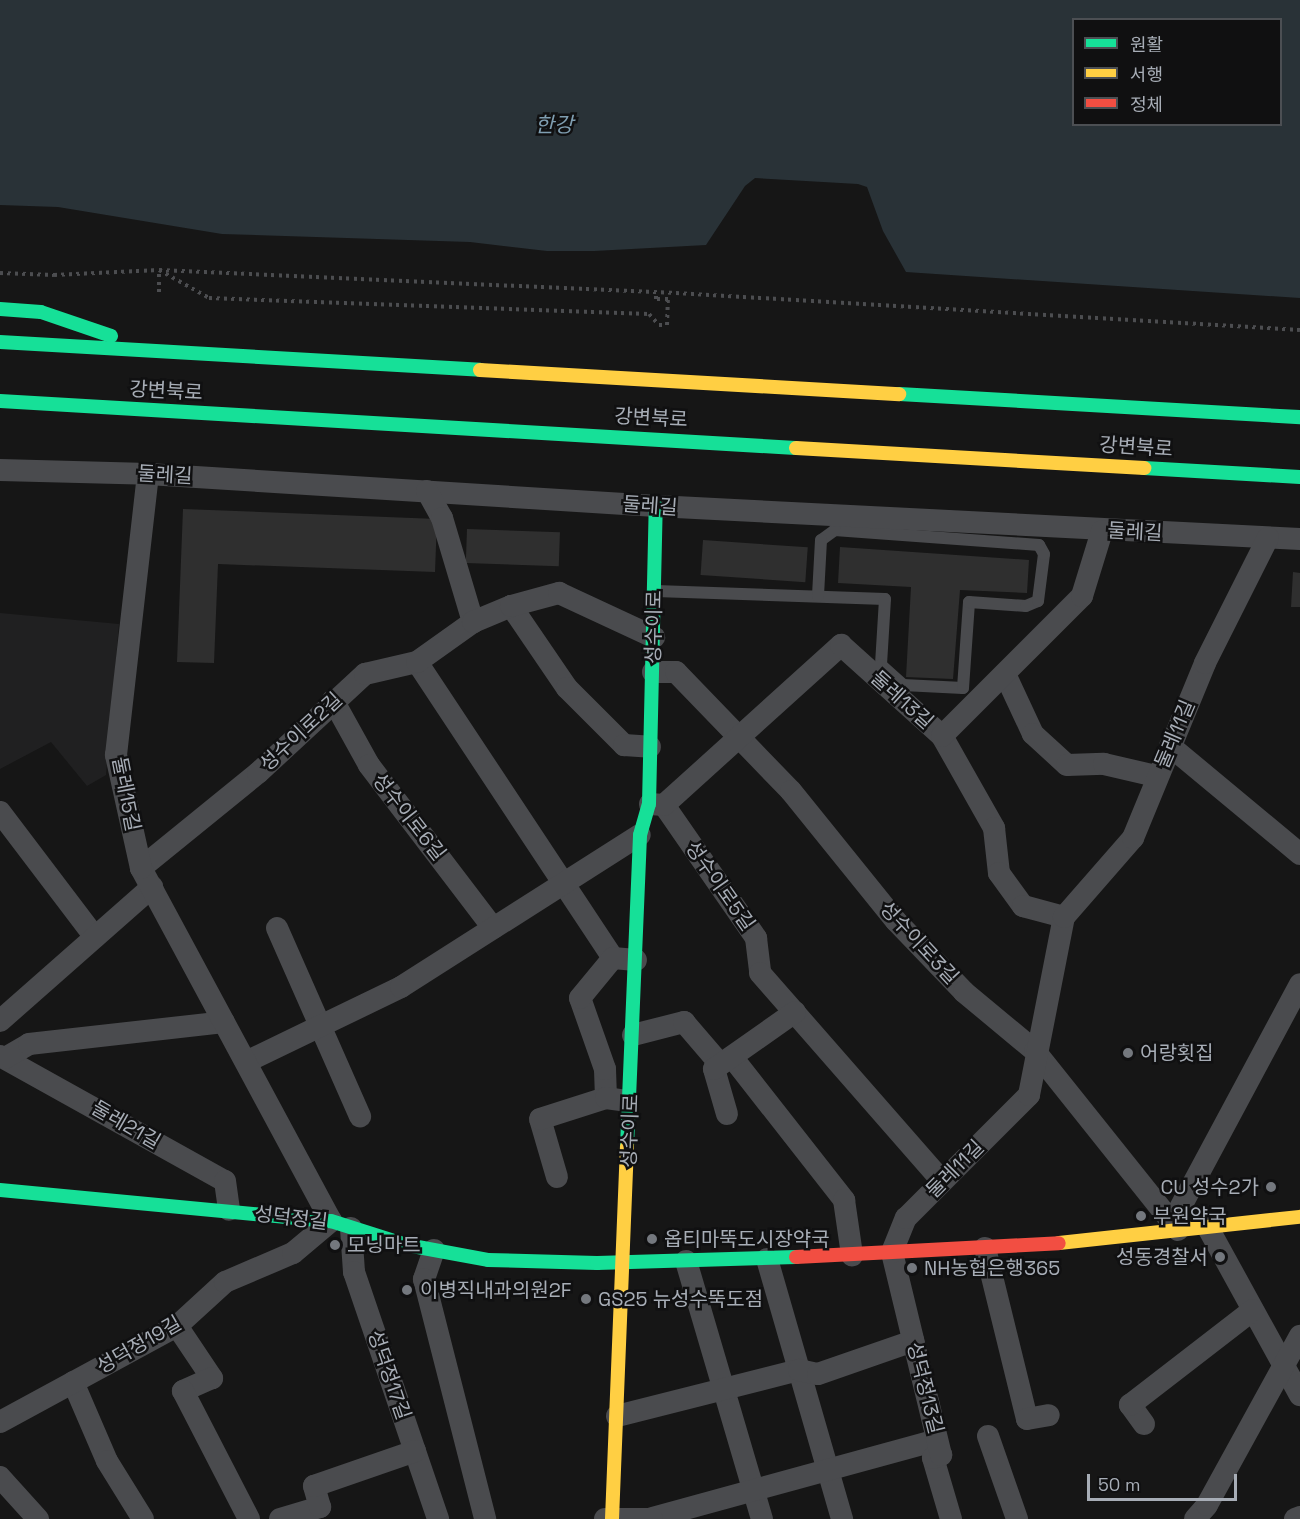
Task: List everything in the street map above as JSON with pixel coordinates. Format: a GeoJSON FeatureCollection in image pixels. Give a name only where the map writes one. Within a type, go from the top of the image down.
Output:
{"type":"FeatureCollection","features":[{"type":"Feature","properties":{"kind":"main road"},"geometry":{"type":"LineString","coordinates":[[0,309],[41,312],[150,348]]}},
{"type":"Feature","properties":{"kind":"main road","name":"강변북로"},"geometry":{"type":"LineString","coordinates":[[0,342],[150,348],[1300,417]]}},
{"type":"Feature","properties":{"kind":"main road","name":"강변북로"},"geometry":{"type":"LineString","coordinates":[[5,402],[1300,477]]}},
{"type":"Feature","properties":{"kind":"main road","name":"성수이로"},"geometry":{"type":"LineString","coordinates":[[609,1518],[625,1263],[640,835],[656,804],[650,747],[656,506]]}},
{"type":"Feature","properties":{"kind":"main road","name":"성덕정길"},"geometry":{"type":"LineString","coordinates":[[0,1190],[229,1210],[341,1225],[434,1250],[488,1260],[625,1263],[767,1259],[985,1248],[1175,1227],[1300,1217]]}},
{"type":"Feature","properties":{"kind":"street","name":"둘레길"},"geometry":{"type":"LineString","coordinates":[[0,470],[148,474],[656,506],[1102,531],[1300,539]]}},
{"type":"Feature","properties":{"kind":"street","name":"둘레15길"},"geometry":{"type":"LineString","coordinates":[[148,474],[116,755],[147,878],[246,1062],[341,1225]]}},
{"type":"Feature","properties":{"kind":"street"},"geometry":{"type":"LineString","coordinates":[[427,491],[442,518],[473,622]]}},
{"type":"Feature","properties":{"kind":"street","name":"둘레13길"},"geometry":{"type":"LineString","coordinates":[[656,804],[740,737],[841,645],[942,736],[1082,596],[1102,531]]}},
{"type":"Feature","properties":{"kind":"street","name":"둘레11길"},"geometry":{"type":"LineString","coordinates":[[892,1252],[906,1218],[1029,1095],[1035,1052],[1064,917],[1133,838],[1156,776],[1204,663],[1268,538]]}},
{"type":"Feature","properties":{"kind":"street","name":"성수이로2길"},"geometry":{"type":"LineString","coordinates":[[0,1021],[95,937],[147,878],[333,700],[365,674],[417,662],[473,622],[511,606],[559,592],[654,637]]}},
{"type":"Feature","properties":{"kind":"street"},"geometry":{"type":"LineString","coordinates":[[511,606],[567,688],[624,745],[650,747]]}},
{"type":"Feature","properties":{"kind":"street"},"geometry":{"type":"LineString","coordinates":[[417,662],[613,958]]}},
{"type":"Feature","properties":{"kind":"street","name":"성수이로3길"},"geometry":{"type":"LineString","coordinates":[[653,672],[676,672],[791,791],[896,921],[964,992],[1035,1052],[1175,1227]]}},
{"type":"Feature","properties":{"kind":"street"},"geometry":{"type":"LineString","coordinates":[[1005,674],[1033,734],[1067,765],[1104,764],[1156,776]]}},
{"type":"Feature","properties":{"kind":"street","name":"성수이로6길"},"geometry":{"type":"LineString","coordinates":[[333,700],[369,765],[493,928]]}},
{"type":"Feature","properties":{"kind":"street"},"geometry":{"type":"LineString","coordinates":[[942,736],[994,828],[999,873],[1023,906],[1064,917]]}},
{"type":"Feature","properties":{"kind":"street"},"geometry":{"type":"LineString","coordinates":[[1170,746],[1238,806],[1300,854]]}},
{"type":"Feature","properties":{"kind":"street","name":"성수이로5길"},"geometry":{"type":"LineString","coordinates":[[656,804],[756,938],[760,973],[942,1181]]}},
{"type":"Feature","properties":{"kind":"street"},"geometry":{"type":"LineString","coordinates":[[0,812],[95,937]]}},
{"type":"Feature","properties":{"kind":"street"},"geometry":{"type":"LineString","coordinates":[[246,1062],[401,987],[562,882],[640,835]]}},
{"type":"Feature","properties":{"kind":"street"},"geometry":{"type":"LineString","coordinates":[[277,928],[318,1027],[360,1116]]}},
{"type":"Feature","properties":{"kind":"street"},"geometry":{"type":"LineString","coordinates":[[613,958],[636,960]]}},
{"type":"Feature","properties":{"kind":"street"},"geometry":{"type":"LineString","coordinates":[[606,1098],[605,1069],[580,998],[613,958]]}},
{"type":"Feature","properties":{"kind":"street"},"geometry":{"type":"LineString","coordinates":[[1175,1227],[1300,984]]}},
{"type":"Feature","properties":{"kind":"street"},"geometry":{"type":"LineString","coordinates":[[727,1114],[714,1069],[795,1011]]}},
{"type":"Feature","properties":{"kind":"street"},"geometry":{"type":"LineString","coordinates":[[3,1057],[29,1044],[224,1022]]}},
{"type":"Feature","properties":{"kind":"street"},"geometry":{"type":"LineString","coordinates":[[633,1035],[684,1022],[726,1061],[844,1200],[852,1255]]}},
{"type":"Feature","properties":{"kind":"street","name":"둘레21길"},"geometry":{"type":"LineString","coordinates":[[3,1057],[225,1180],[229,1210]]}},
{"type":"Feature","properties":{"kind":"street"},"geometry":{"type":"LineString","coordinates":[[556,1177],[540,1119],[606,1098],[631,1100]]}},
{"type":"Feature","properties":{"kind":"street","name":"성덕정19길"},"geometry":{"type":"LineString","coordinates":[[0,1422],[177,1326],[225,1281],[293,1253],[341,1225]]}},
{"type":"Feature","properties":{"kind":"street","name":"성덕정17길"},"geometry":{"type":"LineString","coordinates":[[341,1225],[354,1272],[438,1519]]}},
{"type":"Feature","properties":{"kind":"street"},"geometry":{"type":"LineString","coordinates":[[1207,1226],[1300,1395]]}},
{"type":"Feature","properties":{"kind":"street"},"geometry":{"type":"LineString","coordinates":[[985,1248],[1027,1419],[1049,1415]]}},
{"type":"Feature","properties":{"kind":"street"},"geometry":{"type":"LineString","coordinates":[[434,1250],[424,1279],[485,1519]]}},
{"type":"Feature","properties":{"kind":"street","name":"성덕정13길"},"geometry":{"type":"LineString","coordinates":[[892,1252],[941,1455],[933,1458],[951,1519]]}},
{"type":"Feature","properties":{"kind":"street"},"geometry":{"type":"LineString","coordinates":[[767,1259],[842,1519]]}},
{"type":"Feature","properties":{"kind":"street"},"geometry":{"type":"LineString","coordinates":[[686,1261],[762,1519]]}},
{"type":"Feature","properties":{"kind":"street"},"geometry":{"type":"LineString","coordinates":[[1144,1424],[1130,1405],[1253,1310]]}},
{"type":"Feature","properties":{"kind":"street"},"geometry":{"type":"LineString","coordinates":[[177,1326],[212,1378],[183,1391],[249,1519]]}},
{"type":"Feature","properties":{"kind":"street"},"geometry":{"type":"LineString","coordinates":[[1195,1519],[1207,1505],[1300,1336]]}},
{"type":"Feature","properties":{"kind":"street"},"geometry":{"type":"LineString","coordinates":[[617,1416],[799,1370],[818,1374],[913,1341]]}},
{"type":"Feature","properties":{"kind":"street"},"geometry":{"type":"LineString","coordinates":[[73,1382],[107,1461],[142,1519]]}},
{"type":"Feature","properties":{"kind":"street"},"geometry":{"type":"LineString","coordinates":[[988,1436],[1017,1519]]}},
{"type":"Feature","properties":{"kind":"street","name":"성수이로"},"geometry":{"type":"LineString","coordinates":[[609,1518],[652,1519],[937,1440]]}},
{"type":"Feature","properties":{"kind":"street"},"geometry":{"type":"LineString","coordinates":[[280,1519],[320,1507],[314,1486],[415,1451]]}},
{"type":"Feature","properties":{"kind":"street"},"geometry":{"type":"LineString","coordinates":[[0,1477],[38,1519]]}},
{"type":"Feature","properties":{"kind":"street"},"geometry":{"type":"LineString","coordinates":[[1296,1519],[1300,1517]]}},
{"type":"Feature","properties":{"kind":"lane"},"geometry":{"type":"LineString","coordinates":[[655,591],[885,599],[881,665],[903,685],[963,688],[969,602],[1026,606],[1038,602],[1044,554],[1039,545],[835,530],[821,540],[818,596]]}},
{"type":"Feature","properties":{"kind":"path"},"geometry":{"type":"LineString","coordinates":[[159,270],[159,292]]}},
{"type":"Feature","properties":{"kind":"path"},"geometry":{"type":"LineString","coordinates":[[159,270],[209,298],[649,314],[658,325],[667,325],[668,299],[656,299],[656,292]]}},
{"type":"Feature","properties":{"kind":"path"},"geometry":{"type":"LineString","coordinates":[[0,273],[54,275],[159,270],[656,292],[1300,330]]}},
{"type":"Feature","properties":{"kind":"shaded area"},"geometry":{"type":"Polygon","coordinates":[[[0,613],[119,624],[106,775],[87,786],[51,742],[0,769],[0,613]]]}},
{"type":"Feature","properties":{"kind":"water","name":"한강"},"geometry":{"type":"Polygon","coordinates":[[[0,0],[1300,0],[1300,298],[906,272],[883,231],[867,187],[858,184],[755,178],[745,186],[706,245],[594,251],[547,251],[470,242],[222,234],[58,207],[0,205],[0,0]]]}},
{"type":"Feature","properties":{"kind":"building"},"geometry":{"type":"Polygon","coordinates":[[[183,509],[437,519],[435,572],[218,564],[214,663],[177,662],[183,509]]]}},
{"type":"Feature","properties":{"kind":"building"},"geometry":{"type":"Polygon","coordinates":[[[467,529],[560,532],[559,566],[466,563],[467,529]]]}},
{"type":"Feature","properties":{"kind":"building"},"geometry":{"type":"Polygon","coordinates":[[[703,540],[808,547],[805,582],[701,575],[703,540]]]}},
{"type":"Feature","properties":{"kind":"building"},"geometry":{"type":"Polygon","coordinates":[[[840,547],[1029,560],[1027,593],[960,590],[953,679],[906,677],[911,587],[838,583],[840,547]]]}},
{"type":"Feature","properties":{"kind":"building"},"geometry":{"type":"Polygon","coordinates":[[[1293,572],[1300,573],[1300,607],[1291,607],[1293,572]]]}},
{"type":"Feature","properties":{"kind":"traffic: fast"},"geometry":{"type":"LineString","coordinates":[[0,309],[41,312],[111,336]]}},
{"type":"Feature","properties":{"kind":"traffic: fast"},"geometry":{"type":"LineString","coordinates":[[0,342],[480,370]]}},
{"type":"Feature","properties":{"kind":"traffic: fast"},"geometry":{"type":"LineString","coordinates":[[899,394],[1300,417]]}},
{"type":"Feature","properties":{"kind":"traffic: fast"},"geometry":{"type":"LineString","coordinates":[[0,401],[796,448]]}},
{"type":"Feature","properties":{"kind":"traffic: fast"},"geometry":{"type":"LineString","coordinates":[[1144,468],[1300,477]]}},
{"type":"Feature","properties":{"kind":"traffic: fast"},"geometry":{"type":"LineString","coordinates":[[627,1146],[640,835],[649,804],[656,506]]}},
{"type":"Feature","properties":{"kind":"traffic: fast"},"geometry":{"type":"LineString","coordinates":[[0,1190],[331,1221],[407,1245],[488,1260],[597,1263],[796,1257]]}},
{"type":"Feature","properties":{"kind":"traffic: slow"},"geometry":{"type":"LineString","coordinates":[[480,370],[899,394]]}},
{"type":"Feature","properties":{"kind":"traffic: slow"},"geometry":{"type":"LineString","coordinates":[[796,448],[1144,468]]}},
{"type":"Feature","properties":{"kind":"traffic: slow"},"geometry":{"type":"LineString","coordinates":[[612,1519],[627,1146]]}},
{"type":"Feature","properties":{"kind":"traffic: slow"},"geometry":{"type":"LineString","coordinates":[[1059,1243],[1300,1217]]}},
{"type":"Feature","properties":{"kind":"traffic: jam"},"geometry":{"type":"LineString","coordinates":[[796,1257],[1059,1243]]}},
{"type":"Feature","properties":{"kind":"place","name":"어랑횟집"},"geometry":{"type":"Point","coordinates":[1128,1053]}},
{"type":"Feature","properties":{"kind":"place","name":"CU 성수2가"},"geometry":{"type":"Point","coordinates":[1271,1187]}},
{"type":"Feature","properties":{"kind":"place","name":"부원약국"},"geometry":{"type":"Point","coordinates":[1141,1216]}},
{"type":"Feature","properties":{"kind":"place","name":"옵티마뚝도시장약국"},"geometry":{"type":"Point","coordinates":[652,1239]}},
{"type":"Feature","properties":{"kind":"place","name":"모닝마트"},"geometry":{"type":"Point","coordinates":[335,1245]}},
{"type":"Feature","properties":{"kind":"place","name":"성동경찰서"},"geometry":{"type":"Point","coordinates":[1220,1257]}},
{"type":"Feature","properties":{"kind":"place","name":"NH농협은행365"},"geometry":{"type":"Point","coordinates":[912,1268]}},
{"type":"Feature","properties":{"kind":"place","name":"이병직내과의원2F"},"geometry":{"type":"Point","coordinates":[407,1290]}},
{"type":"Feature","properties":{"kind":"place","name":"GS25 뉴성수뚝도점"},"geometry":{"type":"Point","coordinates":[586,1299]}}]}
